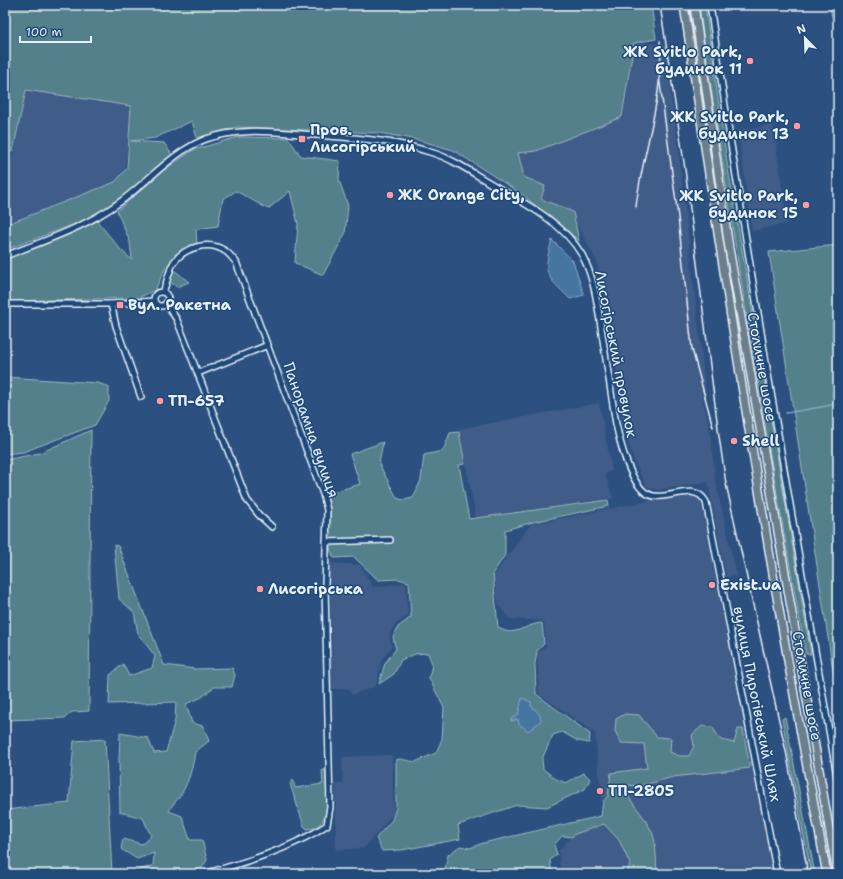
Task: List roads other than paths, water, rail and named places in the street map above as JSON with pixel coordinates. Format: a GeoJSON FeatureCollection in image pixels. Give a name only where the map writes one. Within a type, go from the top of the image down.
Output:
{"type":"FeatureCollection","features":[{"type":"Feature","properties":{"kind":"highway","name":"Столичне шосе"},"geometry":{"type":"LineString","coordinates":[[684,5],[718,242],[740,377],[827,874]]}},
{"type":"Feature","properties":{"kind":"highway","name":"Столичне шосе"},"geometry":{"type":"LineString","coordinates":[[694,5],[729,248],[837,874]]}},
{"type":"Feature","properties":{"kind":"street","name":"Столичне шосе"},"geometry":{"type":"LineString","coordinates":[[710,5],[734,170],[765,360],[838,782]]}},
{"type":"Feature","properties":{"kind":"street","name":"Лисогірський провулок"},"geometry":{"type":"LineString","coordinates":[[5,256],[82,225],[102,214],[121,202],[165,164],[184,150],[204,140],[226,133],[249,131],[386,141],[432,152],[464,168],[545,216],[572,240],[586,264],[593,286],[616,424],[620,440],[635,480],[643,490],[654,496],[691,492],[700,495]]}},
{"type":"Feature","properties":{"kind":"street","name":"Панорамна вулиця"},"geometry":{"type":"LineString","coordinates":[[164,292],[174,263],[182,253],[197,246],[206,246],[225,251],[236,262],[323,494],[327,510],[325,586],[330,807],[327,825],[311,835],[245,864],[204,874]]}},
{"type":"Feature","properties":{"kind":"street"},"geometry":{"type":"LineString","coordinates":[[5,304],[111,304],[154,302],[159,306],[166,303],[168,297],[164,292],[156,293],[154,302]]}},
{"type":"Feature","properties":{"kind":"street"},"geometry":{"type":"LineString","coordinates":[[166,303],[177,320],[247,500],[259,515],[272,527]]}},
{"type":"Feature","properties":{"kind":"street"},"geometry":{"type":"LineString","coordinates":[[111,304],[116,326],[141,397]]}},
{"type":"Feature","properties":{"kind":"street"},"geometry":{"type":"LineString","coordinates":[[198,373],[268,345]]}},
{"type":"Feature","properties":{"kind":"street","name":"вулиця Пирогівський Шлях"},"geometry":{"type":"LineString","coordinates":[[700,495],[707,506],[777,874]]}},
{"type":"Feature","properties":{"kind":"street"},"geometry":{"type":"LineString","coordinates":[[326,542],[390,540]]}},
{"type":"Feature","properties":{"kind":"waterway"},"geometry":{"type":"LineString","coordinates":[[786,413],[838,404]]}},
{"type":"Feature","properties":{"kind":"railway"},"geometry":{"type":"LineString","coordinates":[[660,5],[685,169],[726,484],[787,756],[808,874]]}},
{"type":"Feature","properties":{"kind":"railway"},"geometry":{"type":"LineString","coordinates":[[636,207],[656,103],[661,61],[660,41]]}},
{"type":"Feature","properties":{"kind":"railway"},"geometry":{"type":"LineString","coordinates":[[659,76],[678,217],[692,349],[713,427]]}},
{"type":"Feature","properties":{"kind":"place","name":"ЖК Svitlo Park, будинок 11"},"geometry":{"type":"Point","coordinates":[750,61]}},
{"type":"Feature","properties":{"kind":"place","name":"ЖК Svitlo Park, будинок 13"},"geometry":{"type":"Point","coordinates":[797,126]}},
{"type":"Feature","properties":{"kind":"place","name":"Пров. Лисогірський"},"geometry":{"type":"Point","coordinates":[302,139]}},
{"type":"Feature","properties":{"kind":"place","name":"ЖК Orange City,"},"geometry":{"type":"Point","coordinates":[390,195]}},
{"type":"Feature","properties":{"kind":"place","name":"ЖК Svitlo Park, будинок 15"},"geometry":{"type":"Point","coordinates":[806,205]}},
{"type":"Feature","properties":{"kind":"place","name":"Вул. Ракетна"},"geometry":{"type":"Point","coordinates":[120,305]}},
{"type":"Feature","properties":{"kind":"place","name":"ТП-657"},"geometry":{"type":"Point","coordinates":[160,401]}},
{"type":"Feature","properties":{"kind":"place","name":"Shell"},"geometry":{"type":"Point","coordinates":[734,441]}},
{"type":"Feature","properties":{"kind":"place","name":"Exist.ua"},"geometry":{"type":"Point","coordinates":[712,585]}},
{"type":"Feature","properties":{"kind":"place","name":"Лисогірська"},"geometry":{"type":"Point","coordinates":[260,589]}},
{"type":"Feature","properties":{"kind":"place","name":"ТП-2805"},"geometry":{"type":"Point","coordinates":[600,791]}}]}
